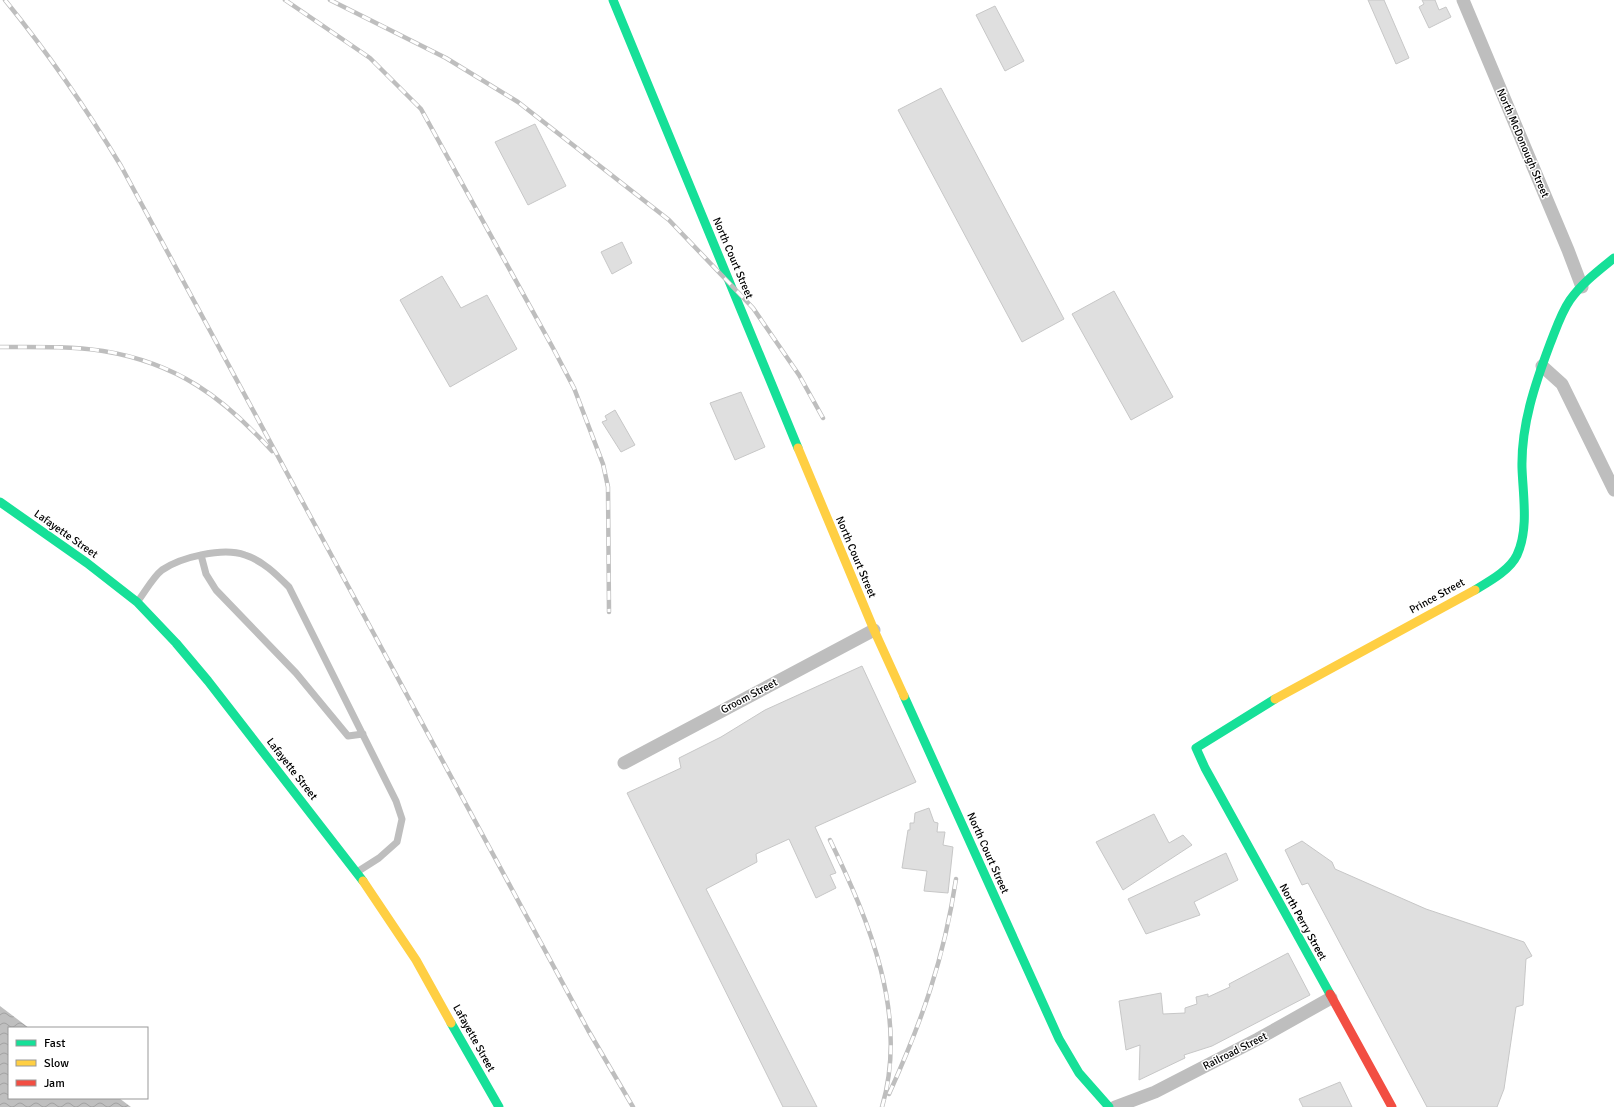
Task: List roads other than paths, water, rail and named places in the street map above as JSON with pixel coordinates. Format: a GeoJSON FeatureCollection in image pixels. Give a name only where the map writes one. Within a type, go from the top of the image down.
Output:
{"type":"FeatureCollection","features":[{"type":"Feature","properties":{"kind":"street","name":"North Court Street"},"geometry":{"type":"LineString","coordinates":[[614,0],[874,630],[1059,1039],[1079,1073],[1109,1107]]}},
{"type":"Feature","properties":{"kind":"street","name":"North McDonough Street"},"geometry":{"type":"LineString","coordinates":[[1462,0],[1568,250],[1582,287]]}},
{"type":"Feature","properties":{"kind":"street","name":"Prince Street"},"geometry":{"type":"LineString","coordinates":[[1196,748],[1224,730],[1338,664],[1484,584],[1511,565],[1517,556],[1523,536],[1522,453],[1525,422],[1532,391],[1563,315],[1571,300],[1582,287],[1614,258]]}},
{"type":"Feature","properties":{"kind":"street"},"geometry":{"type":"LineString","coordinates":[[1542,366],[1562,384],[1614,490]]}},
{"type":"Feature","properties":{"kind":"street","name":"Lafayette Street"},"geometry":{"type":"LineString","coordinates":[[0,502],[87,563],[137,602],[176,643],[208,681],[356,872],[416,960],[499,1107]]}},
{"type":"Feature","properties":{"kind":"street","name":"Groom Street"},"geometry":{"type":"LineString","coordinates":[[624,763],[874,630]]}},
{"type":"Feature","properties":{"kind":"street","name":"North Perry Street"},"geometry":{"type":"LineString","coordinates":[[1196,748],[1204,768],[1392,1107]]}},
{"type":"Feature","properties":{"kind":"street","name":"Railroad Street"},"geometry":{"type":"LineString","coordinates":[[1115,1107],[1155,1092],[1258,1040],[1331,998]]}},
{"type":"Feature","properties":{"kind":"lane"},"geometry":{"type":"LineString","coordinates":[[137,602],[162,570],[187,559],[201,555],[224,553],[244,555],[268,567],[289,587],[396,801],[402,819],[397,842],[379,858],[356,872]]}},
{"type":"Feature","properties":{"kind":"lane"},"geometry":{"type":"LineString","coordinates":[[201,555],[206,574],[216,590],[296,673],[348,736],[363,734]]}},
{"type":"Feature","properties":{"kind":"water"},"geometry":{"type":"Polygon","coordinates":[[[0,1006],[28,1027],[8,1027],[8,1099],[120,1099],[131,1107],[0,1107],[0,1006]]]}},
{"type":"Feature","properties":{"kind":"railway"},"geometry":{"type":"LineString","coordinates":[[5,0],[66,81],[121,166],[588,1030],[633,1107]]}},
{"type":"Feature","properties":{"kind":"railway"},"geometry":{"type":"LineString","coordinates":[[285,0],[370,58],[421,109],[553,348],[574,388],[603,464],[608,487],[609,612]]}},
{"type":"Feature","properties":{"kind":"railway"},"geometry":{"type":"LineString","coordinates":[[330,0],[446,58],[518,102],[669,220],[753,308],[799,375],[823,418]]}},
{"type":"Feature","properties":{"kind":"railway"},"geometry":{"type":"LineString","coordinates":[[0,347],[90,349],[154,364],[197,385],[217,399],[235,414],[272,451]]}},
{"type":"Feature","properties":{"kind":"railway"},"geometry":{"type":"LineString","coordinates":[[830,840],[845,871],[871,936],[881,969],[888,1003],[891,1038],[889,1072],[882,1107]]}},
{"type":"Feature","properties":{"kind":"railway"},"geometry":{"type":"LineString","coordinates":[[889,1094],[922,1015],[945,936],[956,879]]}}]}
